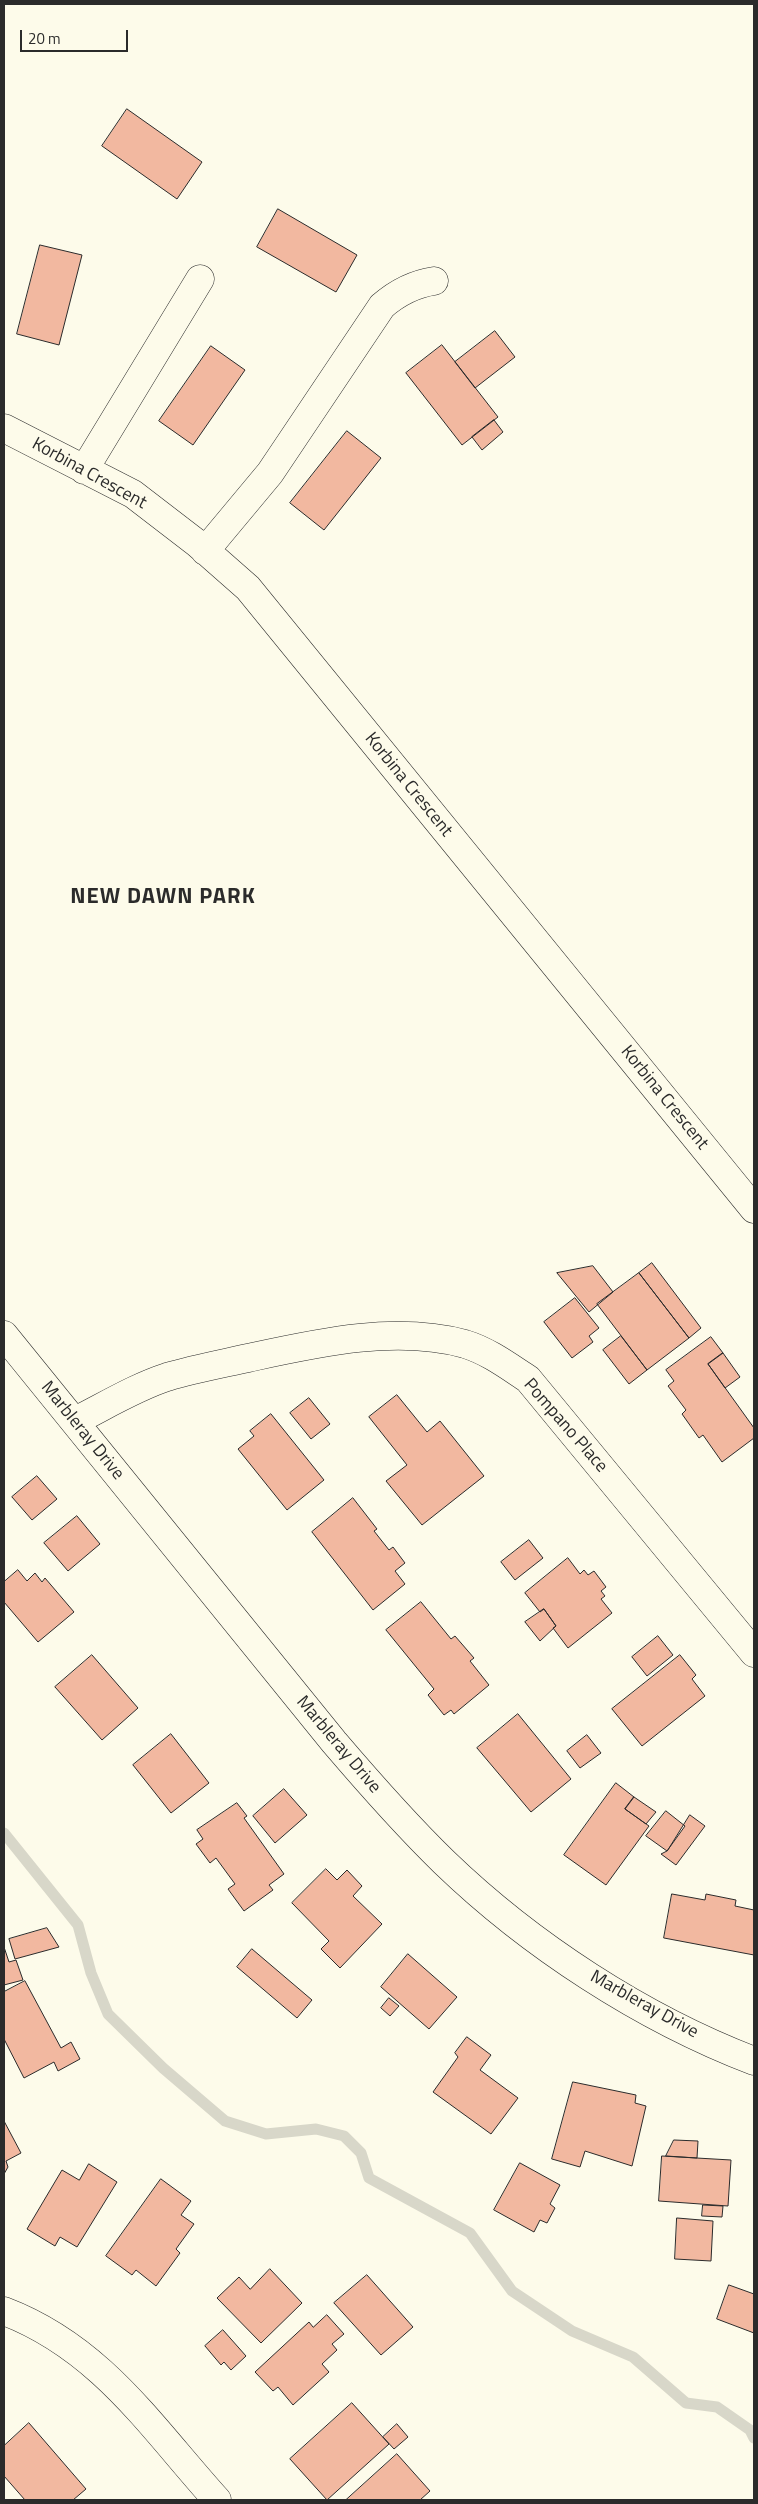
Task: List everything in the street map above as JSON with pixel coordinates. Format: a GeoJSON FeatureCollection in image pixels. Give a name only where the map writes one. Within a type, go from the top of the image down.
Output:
{"type":"FeatureCollection","features":[{"type":"Feature","properties":{"kind":"street"},"geometry":{"type":"LineString","coordinates":[[84,470],[200,279]]}},
{"type":"Feature","properties":{"kind":"street"},"geometry":{"type":"LineString","coordinates":[[205,551],[270,473],[382,306],[392,297],[410,288],[434,281]]}},
{"type":"Feature","properties":{"kind":"street","name":"Korbina Crescent"},"geometry":{"type":"LineString","coordinates":[[4,428],[133,494],[248,588],[754,1209]]}},
{"type":"Feature","properties":{"kind":"street","name":"Marbleray Drive"},"geometry":{"type":"LineString","coordinates":[[4,1335],[334,1742],[372,1787],[444,1862],[523,1928],[606,1987],[667,2021],[754,2061]]}},
{"type":"Feature","properties":{"kind":"street","name":"Pompano Place"},"geometry":{"type":"LineString","coordinates":[[75,1421],[166,1377],[305,1346],[369,1338],[419,1337],[441,1339],[467,1345],[491,1356],[528,1379],[754,1653]]}},
{"type":"Feature","properties":{"kind":"street"},"geometry":{"type":"LineString","coordinates":[[4,2311],[62,2340],[104,2375],[143,2412],[209,2497]]}},
{"type":"Feature","properties":{"kind":"building"},"geometry":{"type":"Polygon","coordinates":[[[127,109],[202,162],[177,199],[102,146],[127,109]]]}},
{"type":"Feature","properties":{"kind":"building"},"geometry":{"type":"Polygon","coordinates":[[[278,209],[357,255],[336,292],[257,247],[278,209]]]}},
{"type":"Feature","properties":{"kind":"building"},"geometry":{"type":"Polygon","coordinates":[[[40,245],[82,255],[59,345],[17,334],[40,245]]]}},
{"type":"Feature","properties":{"kind":"building"},"geometry":{"type":"Polygon","coordinates":[[[495,331],[515,357],[475,388],[455,362],[495,331]]]}},
{"type":"Feature","properties":{"kind":"building"},"geometry":{"type":"Polygon","coordinates":[[[442,345],[498,417],[462,445],[406,373],[442,345]]]}},
{"type":"Feature","properties":{"kind":"building"},"geometry":{"type":"Polygon","coordinates":[[[211,346],[245,370],[193,445],[159,421],[211,346]]]}},
{"type":"Feature","properties":{"kind":"building"},"geometry":{"type":"Polygon","coordinates":[[[494,420],[503,432],[482,450],[472,437],[494,420]]]}},
{"type":"Feature","properties":{"kind":"building"},"geometry":{"type":"Polygon","coordinates":[[[347,431],[381,458],[324,530],[290,503],[347,431]]]}},
{"type":"Feature","properties":{"kind":"building"},"geometry":{"type":"Polygon","coordinates":[[[652,1263],[701,1328],[689,1338],[639,1273],[652,1263]]]}},
{"type":"Feature","properties":{"kind":"building"},"geometry":{"type":"Polygon","coordinates":[[[593,1266],[613,1292],[589,1312],[557,1273],[593,1266]]]}},
{"type":"Feature","properties":{"kind":"building"},"geometry":{"type":"Polygon","coordinates":[[[639,1273],[689,1338],[647,1370],[597,1304],[639,1273]]]}},
{"type":"Feature","properties":{"kind":"building"},"geometry":{"type":"Polygon","coordinates":[[[575,1298],[599,1328],[589,1336],[593,1342],[572,1358],[544,1322],[575,1298]]]}},
{"type":"Feature","properties":{"kind":"building"},"geometry":{"type":"Polygon","coordinates":[[[621,1336],[647,1370],[629,1384],[603,1350],[621,1336]]]}},
{"type":"Feature","properties":{"kind":"building"},"geometry":{"type":"Polygon","coordinates":[[[711,1337],[723,1353],[708,1364],[754,1428],[754,1438],[722,1462],[703,1435],[699,1438],[682,1414],[686,1410],[668,1386],[674,1381],[666,1370],[711,1337]]]}},
{"type":"Feature","properties":{"kind":"building"},"geometry":{"type":"Polygon","coordinates":[[[723,1353],[740,1377],[725,1388],[708,1364],[723,1353]]]}},
{"type":"Feature","properties":{"kind":"building"},"geometry":{"type":"Polygon","coordinates":[[[397,1395],[427,1432],[440,1421],[484,1476],[422,1525],[386,1481],[407,1465],[369,1417],[397,1395]]]}},
{"type":"Feature","properties":{"kind":"building"},"geometry":{"type":"Polygon","coordinates":[[[309,1398],[330,1424],[311,1439],[290,1413],[309,1398]]]}},
{"type":"Feature","properties":{"kind":"building"},"geometry":{"type":"Polygon","coordinates":[[[271,1414],[324,1480],[287,1510],[238,1449],[254,1436],[250,1431],[271,1414]]]}},
{"type":"Feature","properties":{"kind":"building"},"geometry":{"type":"Polygon","coordinates":[[[37,1476],[57,1499],[32,1520],[12,1497],[37,1476]]]}},
{"type":"Feature","properties":{"kind":"building"},"geometry":{"type":"Polygon","coordinates":[[[353,1498],[377,1529],[374,1531],[389,1550],[393,1547],[405,1563],[395,1571],[405,1584],[373,1610],[312,1532],[353,1498]]]}},
{"type":"Feature","properties":{"kind":"building"},"geometry":{"type":"Polygon","coordinates":[[[77,1516],[100,1544],[68,1571],[44,1543],[77,1516]]]}},
{"type":"Feature","properties":{"kind":"building"},"geometry":{"type":"Polygon","coordinates":[[[529,1540],[543,1558],[515,1580],[501,1562],[529,1540]]]}},
{"type":"Feature","properties":{"kind":"building"},"geometry":{"type":"Polygon","coordinates":[[[568,1558],[580,1574],[584,1570],[588,1575],[594,1571],[606,1587],[601,1591],[605,1596],[601,1599],[612,1613],[568,1648],[553,1628],[556,1626],[544,1609],[540,1612],[525,1593],[568,1558]]]}},
{"type":"Feature","properties":{"kind":"building"},"geometry":{"type":"Polygon","coordinates":[[[18,1570],[27,1581],[35,1573],[42,1582],[45,1578],[74,1612],[38,1642],[4,1602],[4,1582],[18,1570]]]}},
{"type":"Feature","properties":{"kind":"building"},"geometry":{"type":"Polygon","coordinates":[[[421,1602],[451,1639],[455,1636],[474,1658],[470,1661],[489,1685],[454,1714],[451,1710],[444,1715],[428,1695],[434,1689],[386,1630],[421,1602]]]}},
{"type":"Feature","properties":{"kind":"building"},"geometry":{"type":"Polygon","coordinates":[[[544,1609],[556,1626],[540,1641],[525,1622],[544,1609]]]}},
{"type":"Feature","properties":{"kind":"building"},"geometry":{"type":"Polygon","coordinates":[[[658,1636],[673,1655],[647,1676],[632,1657],[658,1636]]]}},
{"type":"Feature","properties":{"kind":"building"},"geometry":{"type":"Polygon","coordinates":[[[92,1655],[138,1708],[102,1740],[55,1687],[92,1655]]]}},
{"type":"Feature","properties":{"kind":"building"},"geometry":{"type":"Polygon","coordinates":[[[680,1655],[696,1675],[692,1679],[705,1696],[642,1746],[612,1709],[680,1655]]]}},
{"type":"Feature","properties":{"kind":"building"},"geometry":{"type":"Polygon","coordinates":[[[518,1714],[571,1779],[531,1812],[477,1748],[518,1714]]]}},
{"type":"Feature","properties":{"kind":"building"},"geometry":{"type":"Polygon","coordinates":[[[171,1734],[209,1783],[171,1813],[133,1765],[171,1734]]]}},
{"type":"Feature","properties":{"kind":"building"},"geometry":{"type":"Polygon","coordinates":[[[587,1735],[601,1753],[580,1768],[567,1751],[587,1735]]]}},
{"type":"Feature","properties":{"kind":"building"},"geometry":{"type":"Polygon","coordinates":[[[616,1783],[634,1797],[625,1809],[649,1826],[606,1885],[564,1855],[616,1783]]]}},
{"type":"Feature","properties":{"kind":"building"},"geometry":{"type":"Polygon","coordinates":[[[284,1789],[307,1815],[275,1843],[253,1816],[284,1789]]]}},
{"type":"Feature","properties":{"kind":"building"},"geometry":{"type":"Polygon","coordinates":[[[634,1797],[656,1812],[646,1824],[625,1809],[634,1797]]]}},
{"type":"Feature","properties":{"kind":"building"},"geometry":{"type":"Polygon","coordinates":[[[237,1803],[247,1816],[244,1818],[284,1874],[269,1885],[273,1890],[244,1911],[228,1889],[235,1884],[216,1858],[210,1863],[196,1844],[203,1839],[197,1830],[237,1803]]]}},
{"type":"Feature","properties":{"kind":"building"},"geometry":{"type":"Polygon","coordinates":[[[666,1811],[685,1826],[667,1851],[646,1836],[666,1811]]]}},
{"type":"Feature","properties":{"kind":"building"},"geometry":{"type":"Polygon","coordinates":[[[690,1815],[705,1826],[676,1865],[661,1854],[667,1851],[690,1815]]]}},
{"type":"Feature","properties":{"kind":"building"},"geometry":{"type":"Polygon","coordinates":[[[326,1869],[337,1880],[347,1870],[362,1886],[353,1896],[382,1924],[340,1968],[321,1949],[329,1941],[292,1903],[326,1869]]]}},
{"type":"Feature","properties":{"kind":"building"},"geometry":{"type":"Polygon","coordinates":[[[672,1894],[705,1900],[706,1894],[736,1900],[735,1906],[754,1910],[754,1955],[664,1938],[672,1894]]]}},
{"type":"Feature","properties":{"kind":"building"},"geometry":{"type":"Polygon","coordinates":[[[47,1928],[59,1947],[15,1959],[9,1939],[47,1928]]]}},
{"type":"Feature","properties":{"kind":"building"},"geometry":{"type":"Polygon","coordinates":[[[4,1947],[9,1962],[16,1960],[23,1980],[4,1985],[4,1947]]]}},
{"type":"Feature","properties":{"kind":"building"},"geometry":{"type":"Polygon","coordinates":[[[252,1949],[312,2000],[297,2018],[237,1967],[252,1949]]]}},
{"type":"Feature","properties":{"kind":"building"},"geometry":{"type":"Polygon","coordinates":[[[408,1954],[457,1997],[429,2029],[381,1987],[408,1954]]]}},
{"type":"Feature","properties":{"kind":"building"},"geometry":{"type":"Polygon","coordinates":[[[25,1981],[61,2048],[71,2042],[80,2059],[58,2071],[54,2062],[24,2078],[4,2039],[4,1992],[25,1981]]]}},
{"type":"Feature","properties":{"kind":"building"},"geometry":{"type":"Polygon","coordinates":[[[389,1998],[399,2006],[390,2016],[381,2008],[389,1998]]]}},
{"type":"Feature","properties":{"kind":"building"},"geometry":{"type":"Polygon","coordinates":[[[467,2037],[491,2055],[480,2070],[518,2098],[491,2134],[433,2092],[458,2057],[455,2053],[467,2037]]]}},
{"type":"Feature","properties":{"kind":"building"},"geometry":{"type":"Polygon","coordinates":[[[573,2082],[636,2095],[635,2103],[646,2106],[632,2166],[585,2151],[580,2167],[552,2159],[573,2082]]]}},
{"type":"Feature","properties":{"kind":"building"},"geometry":{"type":"Polygon","coordinates":[[[4,2121],[21,2153],[6,2161],[8,2167],[4,2174],[4,2121]]]}},
{"type":"Feature","properties":{"kind":"building"},"geometry":{"type":"Polygon","coordinates":[[[674,2140],[698,2141],[697,2158],[666,2156],[674,2140]]]}},
{"type":"Feature","properties":{"kind":"building"},"geometry":{"type":"Polygon","coordinates":[[[662,2156],[731,2160],[728,2206],[659,2201],[662,2156]]]}},
{"type":"Feature","properties":{"kind":"building"},"geometry":{"type":"Polygon","coordinates":[[[520,2163],[560,2185],[550,2204],[555,2208],[547,2223],[540,2220],[534,2232],[494,2210],[520,2163]]]}},
{"type":"Feature","properties":{"kind":"building"},"geometry":{"type":"Polygon","coordinates":[[[89,2164],[117,2182],[77,2247],[60,2237],[55,2246],[27,2229],[62,2170],[79,2180],[89,2164]]]}},
{"type":"Feature","properties":{"kind":"building"},"geometry":{"type":"Polygon","coordinates":[[[161,2179],[191,2201],[181,2215],[194,2224],[176,2249],[180,2253],[156,2286],[136,2270],[132,2275],[106,2256],[161,2179]]]}},
{"type":"Feature","properties":{"kind":"building"},"geometry":{"type":"Polygon","coordinates":[[[703,2205],[723,2206],[722,2217],[702,2216],[703,2205]]]}},
{"type":"Feature","properties":{"kind":"building"},"geometry":{"type":"Polygon","coordinates":[[[677,2218],[713,2221],[711,2261],[675,2259],[677,2218]]]}},
{"type":"Feature","properties":{"kind":"building"},"geometry":{"type":"Polygon","coordinates":[[[270,2269],[302,2303],[261,2343],[217,2298],[239,2277],[250,2289],[270,2269]]]}},
{"type":"Feature","properties":{"kind":"building"},"geometry":{"type":"Polygon","coordinates":[[[367,2275],[413,2327],[381,2355],[334,2303],[367,2275]]]}},
{"type":"Feature","properties":{"kind":"building"},"geometry":{"type":"Polygon","coordinates":[[[729,2285],[754,2294],[754,2333],[717,2319],[729,2285]]]}},
{"type":"Feature","properties":{"kind":"building"},"geometry":{"type":"Polygon","coordinates":[[[327,2315],[344,2334],[332,2344],[337,2350],[322,2364],[329,2372],[293,2405],[278,2387],[273,2391],[255,2372],[309,2322],[313,2327],[327,2315]]]}},
{"type":"Feature","properties":{"kind":"building"},"geometry":{"type":"Polygon","coordinates":[[[223,2330],[246,2356],[231,2370],[224,2362],[221,2365],[205,2346],[223,2330]]]}},
{"type":"Feature","properties":{"kind":"building"},"geometry":{"type":"Polygon","coordinates":[[[352,2403],[389,2444],[327,2500],[290,2459],[352,2403]]]}},
{"type":"Feature","properties":{"kind":"building"},"geometry":{"type":"Polygon","coordinates":[[[29,2423],[86,2489],[73,2500],[25,2500],[4,2476],[4,2446],[29,2423]]]}},
{"type":"Feature","properties":{"kind":"building"},"geometry":{"type":"Polygon","coordinates":[[[397,2424],[408,2437],[394,2449],[383,2437],[397,2424]]]}},
{"type":"Feature","properties":{"kind":"building"},"geometry":{"type":"Polygon","coordinates":[[[397,2454],[430,2491],[420,2500],[346,2500],[397,2454]]]}},
{"type":"Feature","properties":{"kind":"waterway"},"geometry":{"type":"LineString","coordinates":[[4,1833],[78,1925],[91,1973],[108,2014],[163,2068],[225,2121],[266,2134],[316,2129],[344,2136],[361,2153],[369,2178],[470,2233],[512,2291],[572,2331],[633,2357],[686,2403],[717,2407],[750,2430],[754,2438]]}},
{"type":"Feature","properties":{"kind":"district","name":"NEW DAWN PARK"},"geometry":{"type":"Point","coordinates":[163,898]}}]}
